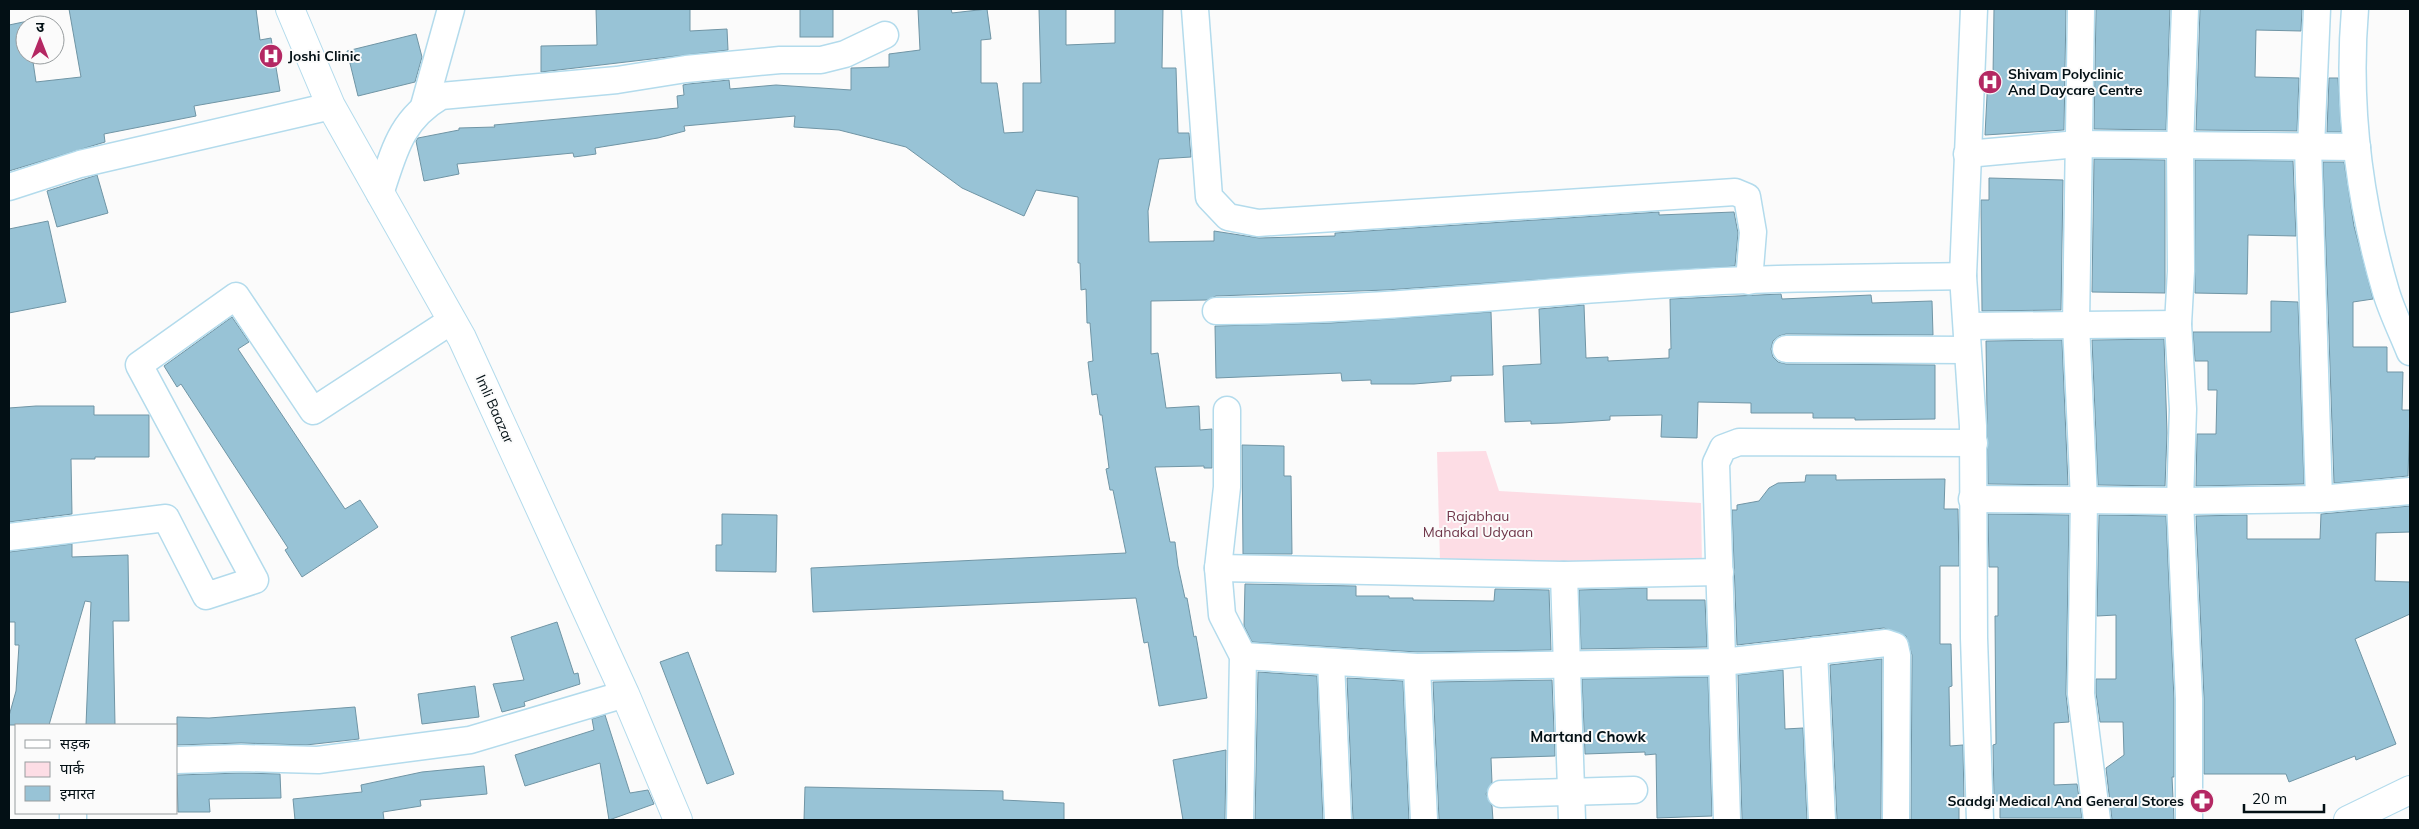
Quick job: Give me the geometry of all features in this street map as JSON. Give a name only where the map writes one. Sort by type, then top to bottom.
[{"type":"main road","name":"Imli Baazar","points":[[290,9],[330,106],[451,322],[462,338],[625,694],[678,820]]},
{"type":"main road","points":[[2348,820],[2379,813],[2410,790]]},
{"type":"street","points":[[424,106],[451,9]]},
{"type":"street","points":[[1194,9],[1209,197],[1228,217],[1258,223],[1342,219],[1734,192],[1747,197],[1754,232],[1749,281]]},
{"type":"street","points":[[1974,9],[1963,276],[1974,443],[1972,499],[1980,820]]},
{"type":"street","points":[[2080,9],[2076,324],[2084,499],[2081,694],[2097,820]]},
{"type":"street","points":[[2185,9],[2180,146],[2181,270],[2178,324],[2183,409],[2180,501],[2189,699],[2189,820]]},
{"type":"street","points":[[2317,9],[2310,147],[2319,499]]},
{"type":"street","points":[[2355,9],[2351,58],[2360,181],[2386,293],[2410,352]]},
{"type":"street","points":[[380,194],[400,135],[424,106],[441,96],[617,80],[686,70],[780,60],[821,60],[845,54],[885,35]]},
{"type":"street","points":[[9,188],[80,164],[330,106]]},
{"type":"street","points":[[1967,154],[2078,144],[2358,147]]},
{"type":"street","points":[[1216,311],[1292,311],[1460,301],[1674,283],[1963,276]]},
{"type":"street","points":[[9,537],[166,518],[206,596],[255,580],[139,365],[236,296],[313,411],[451,322]]},
{"type":"street","points":[[1786,348],[1968,338],[2076,324],[2178,324]]},
{"type":"street","points":[[1227,410],[1227,487],[1218,568],[1222,615],[1243,656],[1240,820]]},
{"type":"street","points":[[1727,820],[1716,463],[1724,448],[1739,442],[1974,443]]},
{"type":"street","points":[[1972,499],[2180,501],[2319,499],[2410,492]]},
{"type":"street","points":[[1218,568],[1564,575],[1720,572]]},
{"type":"street","points":[[1564,575],[1565,664],[1572,820]]},
{"type":"street","points":[[1243,656],[1416,666],[1723,662],[1886,644],[1895,646],[1897,656],[1896,820]]},
{"type":"street","points":[[1814,652],[1822,820]]},
{"type":"street","points":[[1332,662],[1338,820]]},
{"type":"street","points":[[1416,666],[1424,820]]},
{"type":"street","points":[[178,760],[241,758],[318,760],[470,740],[625,694]]},
{"type":"street","points":[[1501,794],[1634,790]]},
{"type":"green space","name":"Rajabhau Mahakal Udyaan","points":[[1486,451],[1499,491],[1701,503],[1702,567],[1440,562],[1437,452]]},
{"type":"building","points":[[69,9],[256,9],[260,40],[271,38],[280,91],[194,106],[196,116],[104,134],[105,142],[9,171],[9,25],[15,24],[15,65],[33,65],[36,82],[81,77]]},
{"type":"building","points":[[596,9],[690,9],[690,31],[727,29],[728,50],[541,72],[541,46],[597,45]]},
{"type":"building","points":[[800,9],[833,9],[833,37],[800,37]]},
{"type":"building","points":[[918,9],[951,9],[952,13],[987,9],[991,39],[981,40],[981,83],[997,83],[1004,133],[1023,132],[1023,83],[1041,83],[1039,9],[1066,9],[1066,45],[1115,43],[1115,9],[1163,9],[1162,68],[1176,68],[1178,133],[1189,133],[1191,157],[1159,159],[1148,211],[1149,242],[1214,241],[1214,231],[1259,238],[1335,236],[1335,233],[1659,212],[1659,215],[1734,212],[1738,233],[1735,266],[1386,290],[1216,296],[1207,300],[1151,301],[1151,354],[1158,353],[1166,408],[1199,406],[1200,430],[1212,429],[1212,468],[1204,468],[1204,466],[1155,467],[1170,542],[1175,542],[1178,566],[1185,598],[1187,598],[1194,637],[1196,636],[1207,698],[1159,706],[1148,642],[1144,643],[1136,598],[813,612],[811,568],[1126,553],[1113,490],[1110,490],[1106,469],[1109,468],[1102,415],[1100,415],[1097,394],[1092,395],[1088,362],[1093,361],[1090,323],[1087,323],[1086,289],[1081,290],[1080,263],[1078,263],[1078,197],[1036,190],[1024,216],[962,188],[906,147],[839,130],[794,127],[795,116],[684,126],[685,131],[658,138],[595,148],[596,154],[574,157],[573,153],[457,164],[459,174],[424,181],[416,141],[418,138],[459,130],[459,128],[495,127],[494,125],[678,108],[677,96],[684,95],[683,85],[688,84],[729,80],[730,89],[776,85],[851,90],[851,68],[889,67],[889,54],[920,50]]},
{"type":"building","points":[[1994,9],[2066,9],[2064,130],[1985,135],[1988,76],[1993,76]]},
{"type":"building","points":[[2096,9],[2170,9],[2166,130],[2094,129]]},
{"type":"building","points":[[2200,9],[2302,9],[2301,31],[2256,30],[2255,77],[2299,78],[2297,131],[2196,130]]},
{"type":"building","points":[[416,34],[422,57],[415,82],[358,96],[347,51]]},
{"type":"building","points":[[2329,78],[2338,78],[2341,132],[2327,132]]},
{"type":"building","points":[[2094,159],[2165,160],[2165,293],[2092,292]]},
{"type":"building","points":[[2195,160],[2293,161],[2296,236],[2248,235],[2247,294],[2195,293]]},
{"type":"building","points":[[2323,162],[2344,162],[2354,226],[2373,299],[2353,302],[2353,347],[2387,347],[2387,372],[2403,372],[2402,410],[2410,410],[2408,476],[2334,483]]},
{"type":"building","points":[[97,175],[108,213],[57,227],[47,191]]},
{"type":"building","points":[[1989,178],[2063,180],[2061,310],[1982,311],[1981,200],[1989,200]]},
{"type":"building","points":[[48,221],[66,302],[9,313],[9,229]]},
{"type":"building","points":[[1781,294],[1782,299],[1871,295],[1872,303],[1932,301],[1933,335],[1786,334],[1779,336],[1773,341],[1771,349],[1773,357],[1778,362],[1786,364],[1935,365],[1935,419],[1855,420],[1855,418],[1813,418],[1813,413],[1751,413],[1751,403],[1698,402],[1697,438],[1661,437],[1662,415],[1610,416],[1610,420],[1562,423],[1531,424],[1531,421],[1505,422],[1503,366],[1541,364],[1539,309],[1584,305],[1586,358],[1608,357],[1608,361],[1669,358],[1669,349],[1671,349],[1670,299]]},
{"type":"building","points":[[2271,301],[2298,302],[2304,484],[2196,486],[2197,434],[2216,434],[2217,390],[2208,390],[2208,361],[2195,361],[2193,332],[2271,332]]},
{"type":"building","points":[[1491,312],[1493,375],[1451,376],[1451,381],[1414,384],[1371,384],[1371,380],[1342,381],[1341,373],[1216,378],[1215,326],[1331,323]]},
{"type":"building","points":[[232,317],[249,342],[238,349],[345,509],[360,500],[378,527],[302,577],[285,550],[288,548],[181,384],[177,387],[164,366]]},
{"type":"building","points":[[2164,339],[2167,433],[2165,486],[2098,485],[2092,340]]},
{"type":"building","points":[[2062,340],[2068,485],[1988,484],[1986,341]]},
{"type":"building","points":[[94,406],[94,415],[149,415],[149,457],[71,459],[72,514],[9,522],[9,408]]},
{"type":"building","points":[[1242,445],[1284,446],[1284,476],[1291,476],[1292,554],[1243,554]]},
{"type":"building","points":[[1806,475],[1836,475],[1836,480],[1945,479],[1944,509],[1958,509],[1959,566],[1940,566],[1940,644],[1951,644],[1952,686],[1949,687],[1950,746],[1963,745],[1964,801],[1959,801],[1959,820],[1911,820],[1912,655],[1906,636],[1884,628],[1737,645],[1732,510],[1737,510],[1737,505],[1759,501],[1769,488],[1778,483],[1805,482]]},
{"type":"building","points":[[2410,506],[2410,532],[2376,533],[2375,581],[2410,582],[2410,614],[2355,639],[2396,744],[2356,760],[2355,756],[2289,782],[2286,774],[2204,774],[2204,698],[2196,516],[2247,515],[2247,539],[2320,539],[2321,514]]},
{"type":"building","points":[[722,514],[777,515],[776,572],[716,571],[716,545],[722,545]]},
{"type":"building","points":[[1988,514],[2069,515],[2066,694],[2069,722],[2054,723],[2054,785],[2077,784],[2082,818],[2000,818],[2000,801],[1994,801],[1993,745],[1996,744],[1995,616],[1998,616],[1998,567],[1989,567]]},
{"type":"building","points":[[2099,515],[2166,516],[2174,699],[2174,777],[2172,777],[2174,820],[2112,820],[2106,768],[2124,755],[2123,722],[2100,722],[2096,693],[2096,679],[2116,679],[2116,615],[2097,616]]},
{"type":"building","points":[[72,544],[72,557],[128,555],[129,621],[113,621],[115,724],[86,724],[91,602],[85,601],[49,724],[9,725],[9,716],[16,691],[19,645],[15,645],[15,622],[9,622],[9,552]]},
{"type":"building","points":[[1245,584],[1356,586],[1356,596],[1389,596],[1389,598],[1413,598],[1413,600],[1494,601],[1495,589],[1549,590],[1551,650],[1417,652],[1252,642],[1244,626]]},
{"type":"building","points":[[1647,588],[1647,600],[1705,600],[1707,647],[1581,649],[1579,590]]},
{"type":"building","points":[[557,622],[574,674],[578,673],[580,684],[524,702],[525,706],[502,712],[493,684],[524,680],[511,637]]},
{"type":"building","points":[[688,652],[734,774],[707,784],[660,662]]},
{"type":"building","points":[[1882,659],[1881,820],[1837,820],[1830,665]]},
{"type":"building","points":[[1783,670],[1785,729],[1803,728],[1807,820],[1742,820],[1738,675]]},
{"type":"building","points":[[1258,672],[1317,676],[1323,820],[1255,820]]},
{"type":"building","points":[[1708,677],[1712,816],[1657,818],[1656,754],[1645,755],[1645,752],[1585,754],[1582,679]]},
{"type":"building","points":[[1347,678],[1403,681],[1409,820],[1353,820]]},
{"type":"building","points":[[1552,680],[1555,756],[1491,758],[1492,783],[1486,794],[1492,806],[1493,820],[1439,820],[1433,682]]},
{"type":"building","points":[[475,686],[479,717],[422,724],[418,694]]},
{"type":"building","points":[[355,707],[359,739],[306,745],[241,743],[178,745],[177,717],[209,718]]},
{"type":"building","points":[[605,715],[630,793],[648,790],[654,804],[609,820],[600,763],[525,786],[515,755],[594,730],[592,719]]},
{"type":"building","points":[[1226,750],[1225,820],[1183,820],[1173,760]]},
{"type":"building","points":[[484,766],[487,794],[420,800],[421,806],[383,812],[384,820],[295,820],[293,799],[362,792],[361,785],[422,772]]},
{"type":"building","points":[[280,774],[281,798],[209,799],[210,812],[178,812],[178,775]]},
{"type":"building","points":[[805,787],[1003,791],[1003,800],[1064,803],[1064,820],[804,820]]},
{"type":"place","name":"Joshi Clinic","points":[[271,56]]},
{"type":"place","name":"Shivam Polyclinic And Daycare Centre","points":[[1990,82]]},
{"type":"place","name":"Saadgi Medical And General Stores","points":[[2202,801]]},
{"type":"district","name":"Martand Chowk","points":[[1588,736]]}]
